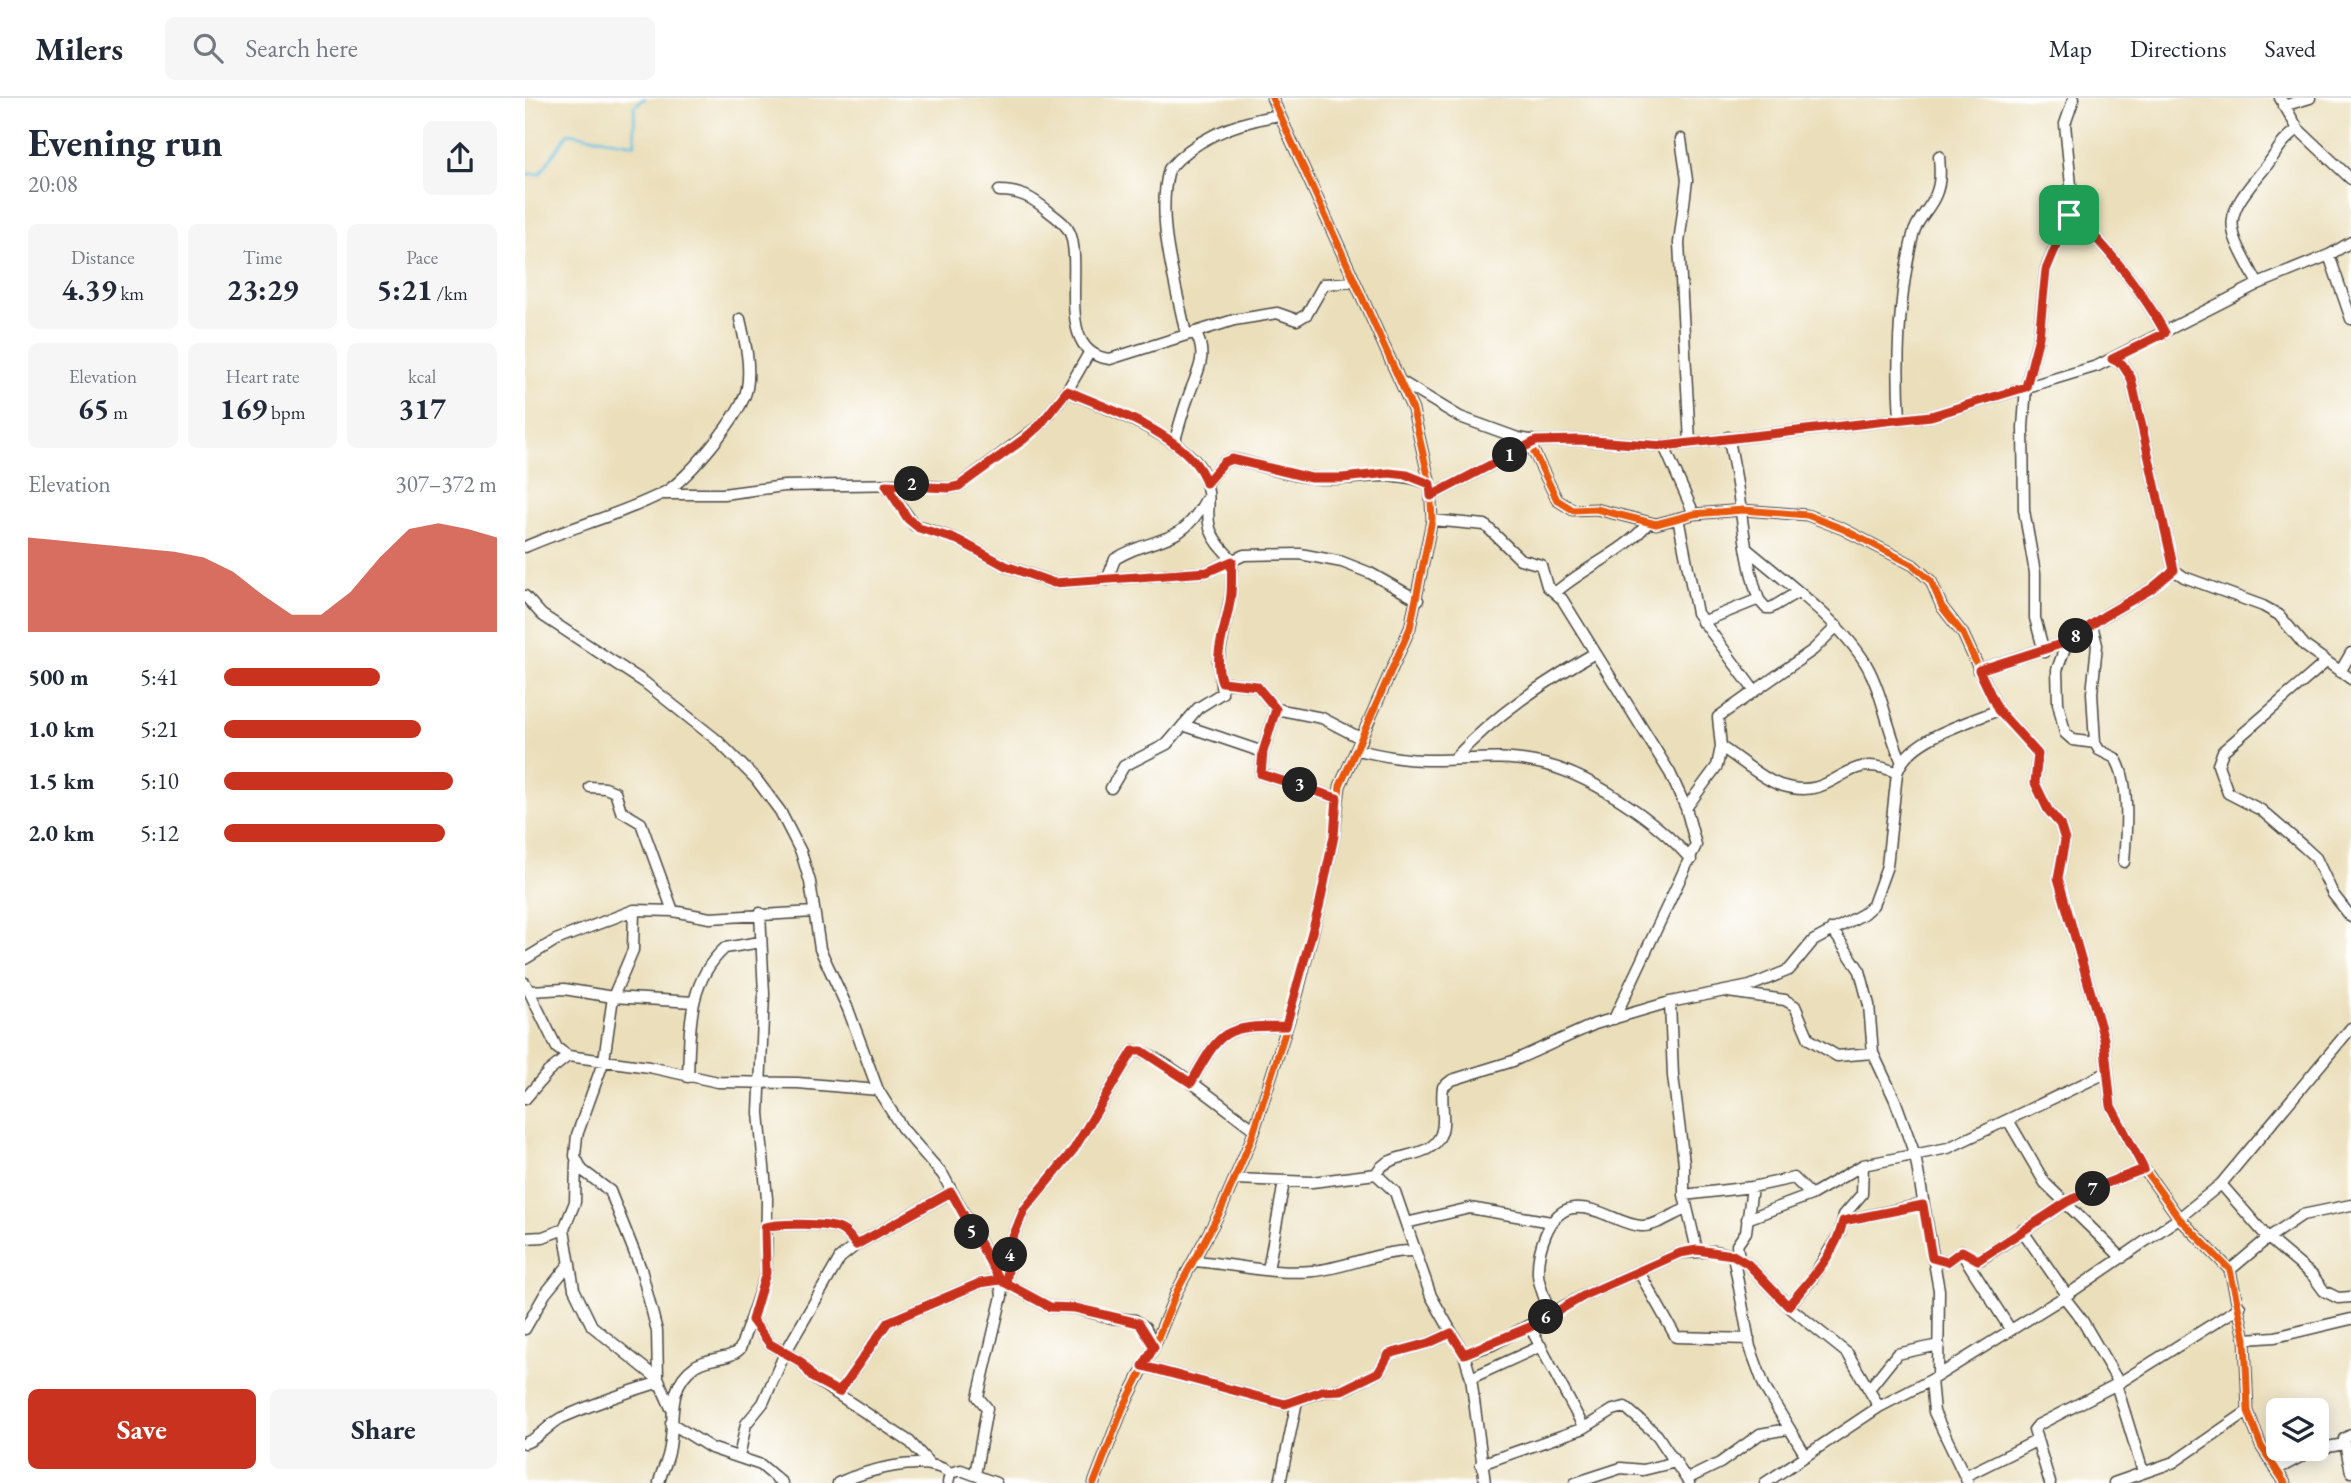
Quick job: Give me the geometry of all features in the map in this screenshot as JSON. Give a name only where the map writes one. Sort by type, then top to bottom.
[{"type":"street","points":[[1094,1483],[1123,1408],[1154,1347],[1177,1291],[1195,1261],[1235,1179],[1255,1130],[1319,907],[1334,836],[1337,798],[1402,648],[1418,600],[1432,520],[1430,484],[1413,410],[1272,98]]},
{"type":"street","points":[[2057,670],[2046,651],[2035,618],[2035,576],[2024,510],[2026,387],[2039,337],[2046,270],[2069,215],[2072,196],[2065,124],[2074,98]]},
{"type":"street","points":[[2310,98],[2282,102],[2298,129],[2351,179]]},
{"type":"street","points":[[1174,443],[1190,391],[1200,372],[1201,346],[1191,333],[1168,233],[1165,194],[1169,169],[1194,147],[1219,132],[1238,124],[1279,115]]},
{"type":"street","points":[[2258,284],[2233,230],[2234,207],[2269,163],[2278,146],[2298,129]]},
{"type":"street","points":[[1681,139],[1687,180],[1679,243],[1690,442]]},
{"type":"street","points":[[1901,419],[1898,359],[1903,285],[1916,225],[1931,203],[1940,183],[1939,156]]},
{"type":"street","points":[[999,191],[1028,195],[1068,228],[1073,244],[1078,335],[1089,353],[1110,359],[1191,333],[1269,314],[1281,313],[1288,319],[1297,320],[1307,314],[1324,284],[1353,282]]},
{"type":"street","points":[[2069,215],[2091,232],[2148,303],[2165,333]]},
{"type":"street","points":[[1401,381],[1460,417],[1533,443],[1579,440],[1664,446],[1931,416],[2056,380],[2112,359],[2258,284],[2329,255],[2351,242]]},
{"type":"street","points":[[2329,255],[2351,320]]},
{"type":"street","points":[[525,547],[661,494],[692,469],[714,443],[747,391],[748,363],[740,319]]},
{"type":"street","points":[[661,494],[723,494],[784,486],[959,486],[1040,425],[1067,391],[1089,353]]},
{"type":"street","points":[[2112,359],[2122,364],[2131,378],[2174,570]]},
{"type":"street","points":[[1067,391],[1122,414],[1174,443],[1196,460],[1206,483],[1208,527],[1216,542],[1233,560],[1231,594],[1218,662],[1222,693],[1198,708],[1167,744],[1124,766],[1111,788]]},
{"type":"street","points":[[1728,437],[1743,510],[1749,572],[1759,600],[1768,608],[1796,593]]},
{"type":"street","points":[[1431,496],[1533,443]]},
{"type":"street","points":[[1533,443],[1549,486],[1565,507],[1615,513],[1656,524],[1694,514],[1743,510],[1819,519],[1913,565],[1936,587],[1942,607],[1963,634],[1998,710],[2038,754],[2035,783],[2048,810],[2060,824],[2066,843],[2059,882],[2100,1022],[2105,1045],[2106,1073],[2116,1119],[2144,1169],[2179,1218],[2230,1270],[2245,1339],[2248,1412],[2261,1446],[2285,1483]]},
{"type":"street","points":[[1664,446],[1694,514]]},
{"type":"street","points":[[1206,483],[1224,462],[1232,459],[1311,478],[1389,473],[1407,475],[1430,484]]},
{"type":"street","points":[[886,485],[915,525],[958,540],[1006,566],[1054,583],[1207,572],[1252,554],[1319,557],[1370,573],[1418,600]]},
{"type":"street","points":[[1107,580],[1115,559],[1185,530],[1207,497]]},
{"type":"street","points":[[1678,518],[1694,603],[1702,622],[1753,689]]},
{"type":"street","points":[[1432,520],[1485,525],[1520,559],[1541,565],[1547,586],[1555,593],[1595,653],[1670,773],[1686,808],[1697,842],[1691,860],[1614,1018]]},
{"type":"street","points":[[1555,593],[1583,569],[1631,540],[1647,523]]},
{"type":"street","points":[[1747,549],[1837,626],[1866,664],[1876,685],[1901,760]]},
{"type":"street","points":[[1979,670],[2046,651],[2067,642],[2151,589],[2174,570]]},
{"type":"street","points":[[2174,570],[2271,611],[2305,646],[2351,679]]},
{"type":"street","points":[[525,596],[542,615],[643,682],[693,720],[756,779],[780,811],[801,852],[820,949],[848,1009],[878,1090],[902,1128],[943,1175],[1003,1282]]},
{"type":"street","points":[[1702,622],[1759,600]]},
{"type":"street","points":[[2092,625],[2098,645],[2092,693],[2095,743],[2100,751],[2115,758],[2121,775],[2126,825],[2124,862]]},
{"type":"street","points":[[1686,808],[1715,771],[1721,747],[1718,717],[1753,689],[1813,650],[1837,626]]},
{"type":"street","points":[[2067,642],[2057,670],[2058,703],[2066,735],[2073,740],[2095,743]]},
{"type":"street","points":[[1455,758],[1482,729],[1523,697],[1550,678],[1595,653]]},
{"type":"street","points":[[2340,672],[2351,653]]},
{"type":"street","points":[[2326,662],[2223,751],[2218,765],[2228,793],[2261,810],[2316,858],[2333,894],[2351,917]]},
{"type":"street","points":[[1222,682],[1257,686],[1276,709],[1322,718],[1361,738]]},
{"type":"street","points":[[1276,709],[1263,752],[1263,775],[1337,798]]},
{"type":"street","points":[[1235,1179],[1312,1182],[1376,1174],[1385,1163],[1436,1142],[1442,1133],[1442,1091],[1448,1083],[1513,1061],[1614,1018],[1670,1002],[1751,986],[1789,970],[1799,962],[1813,941],[1863,914],[1873,905],[1881,888],[1893,832],[1896,773],[1901,760],[1917,747],[1998,710]]},
{"type":"street","points":[[1183,725],[1263,752]]},
{"type":"street","points":[[1721,747],[1770,781],[1786,787],[1808,790],[1824,787],[1854,767],[1863,765],[1885,767],[1896,773]]},
{"type":"street","points":[[1357,750],[1427,760],[1455,758],[1537,762],[1614,796],[1649,819],[1691,860]]},
{"type":"street","points":[[590,787],[615,792],[621,811],[641,823],[673,911]]},
{"type":"street","points":[[525,959],[557,940],[634,910],[673,911],[710,918],[760,913],[814,912]]},
{"type":"street","points":[[634,910],[633,950],[613,997],[604,1060],[577,1135],[575,1202],[564,1229],[574,1289],[592,1326],[659,1381]]},
{"type":"street","points":[[659,1483],[670,1450],[676,1391],[690,1370],[699,1363],[736,1353],[752,1320],[766,1273],[766,1172],[759,1113],[764,991],[760,913]]},
{"type":"street","points":[[1832,929],[1860,971],[1869,1005],[1873,1053],[1895,1100],[1915,1155],[1940,1298],[1940,1345],[1934,1377],[1934,1412],[1966,1480],[2036,1441]]},
{"type":"street","points":[[688,1077],[693,1002],[701,979],[722,951],[729,946],[761,942]]},
{"type":"street","points":[[693,1002],[613,997],[564,989],[528,987],[557,1048],[568,1056],[604,1060],[688,1077],[878,1090]]},
{"type":"street","points":[[1723,991],[1785,1000],[1794,1006],[1809,1038],[1837,1056],[1873,1053]]},
{"type":"street","points":[[1670,1002],[1673,1076],[1684,1163],[1684,1195],[1697,1250]]},
{"type":"street","points":[[1191,1083],[1210,1048],[1221,1035],[1234,1031],[1286,1026]]},
{"type":"street","points":[[1765,1483],[1879,1407],[1934,1377],[2065,1296],[2179,1218],[2221,1184],[2351,1028]]},
{"type":"street","points":[[975,1475],[987,1408],[978,1397],[1013,1237],[1024,1210],[1074,1149],[1133,1051],[1142,1051],[1255,1130]]},
{"type":"street","points":[[525,1099],[548,1072],[568,1056]]},
{"type":"street","points":[[1747,1219],[1811,1195],[1863,1165],[1948,1148],[2106,1073]]},
{"type":"street","points":[[2008,1120],[2040,1176],[2122,1258]]},
{"type":"street","points":[[576,1161],[582,1170],[610,1191],[641,1269],[657,1331],[659,1381],[672,1410]]},
{"type":"street","points":[[1788,1306],[1812,1279],[1839,1236],[1844,1215],[1862,1194],[1863,1165]]},
{"type":"street","points":[[1961,1251],[1973,1260],[1981,1259],[2067,1202],[2099,1186],[2144,1169]]},
{"type":"street","points":[[1376,1174],[1395,1192],[1431,1296],[1464,1354],[1471,1378],[1484,1483]]},
{"type":"street","points":[[1684,1195],[1752,1187],[1794,1178],[1811,1195]]},
{"type":"street","points":[[1268,1270],[1284,1182]]},
{"type":"street","points":[[2221,1184],[2268,1238],[2313,1276],[2330,1296],[2351,1297]]},
{"type":"street","points":[[1752,1187],[1745,1233],[1737,1245],[1736,1257],[1749,1339],[1765,1388],[1806,1456]]},
{"type":"street","points":[[739,1457],[746,1424],[768,1394],[785,1353],[840,1258],[856,1245],[951,1192]]},
{"type":"street","points":[[1843,1221],[1923,1205]]},
{"type":"street","points":[[2230,1270],[2268,1238],[2302,1215],[2351,1205]]},
{"type":"street","points":[[1406,1223],[1470,1208],[1551,1223]]},
{"type":"street","points":[[1551,1315],[1538,1276],[1538,1262],[1551,1223],[1571,1208],[1608,1213],[1644,1226],[1686,1209]]},
{"type":"street","points":[[765,1227],[778,1224],[834,1227],[844,1230],[856,1245]]},
{"type":"street","points":[[526,1240],[564,1229]]},
{"type":"street","points":[[2022,1230],[2082,1320],[2118,1383],[2143,1472]]},
{"type":"street","points":[[1464,1354],[1530,1327],[1587,1294],[1680,1253],[1697,1250],[1736,1257],[1788,1306],[1848,1354],[1879,1407]]},
{"type":"street","points":[[1195,1261],[1268,1270],[1322,1270],[1376,1255],[1414,1251]]},
{"type":"street","points":[[1932,1258],[1947,1262],[1961,1251]]},
{"type":"street","points":[[1961,1251],[2010,1329]]},
{"type":"street","points":[[525,1329],[545,1294],[570,1263]]},
{"type":"street","points":[[1639,1272],[1677,1337],[1749,1339]]},
{"type":"street","points":[[839,1392],[888,1322],[980,1283],[1003,1282],[1050,1307],[1075,1308],[1112,1318],[1135,1320],[1145,1327],[1154,1347]]},
{"type":"street","points":[[2049,1483],[2036,1441],[2034,1430],[2038,1425],[2118,1383],[2240,1307]]},
{"type":"street","points":[[2245,1339],[2275,1338],[2351,1319]]},
{"type":"street","points":[[752,1320],[760,1335],[801,1362],[813,1378],[839,1392],[853,1405],[910,1442],[930,1464],[949,1478],[961,1471],[996,1483]]},
{"type":"street","points":[[1530,1327],[1584,1428]]},
{"type":"street","points":[[1143,1366],[1269,1401],[1297,1401],[1319,1392],[1342,1390],[1379,1372],[1389,1354],[1429,1343],[1451,1333]]},
{"type":"street","points":[[1869,1389],[1897,1354],[1940,1345]]},
{"type":"street","points":[[1471,1378],[1541,1346]]},
{"type":"street","points":[[525,1443],[536,1438],[559,1419],[659,1381]]},
{"type":"street","points":[[1280,1483],[1281,1465],[1297,1401]]},
{"type":"street","points":[[1481,1464],[1584,1428],[1612,1410],[1627,1407],[1657,1435],[1688,1481],[1720,1464],[1760,1434],[1788,1429]]},
{"type":"street","points":[[2114,1483],[2128,1480],[2185,1456],[2248,1412]]},
{"type":"street","points":[[671,1423],[699,1442],[767,1469],[782,1483]]},
{"type":"street","points":[[2351,1435],[2346,1436],[2344,1444],[2351,1472]]},
{"type":"street","points":[[2329,1447],[2344,1444]]},
{"type":"street","points":[[2276,1470],[2293,1461]]},
{"type":"street","points":[[1575,1483],[1621,1468],[1643,1470],[1676,1462]]},
{"type":"street","points":[[838,1483],[895,1466],[930,1464]]},
{"type":"waterway","points":[[525,174],[540,174],[568,133],[635,144],[634,106],[645,98]]},
{"type":"cycle path","points":[[1094,1483],[1123,1408],[1154,1347],[1177,1291],[1221,1210],[1251,1140],[1298,992],[1334,837],[1340,786],[1410,628],[1432,520],[1430,484],[1413,410],[1272,98]]},
{"type":"cycle path","points":[[1530,444],[1557,500],[1573,510],[1596,509],[1656,524],[1694,514],[1743,510],[1807,515],[1843,529],[1913,565],[1931,581],[1942,607],[1963,634],[1998,710],[2038,754],[2035,783],[2048,810],[2060,824],[2065,840],[2058,878],[2104,1039],[2111,1106],[2144,1169],[2179,1218],[2230,1270],[2245,1339],[2248,1411],[2261,1446],[2285,1483]]},
{"type":"route","points":[[2069,215],[2046,270],[2039,337],[2026,387],[1931,416],[1742,435],[1664,446],[1579,440],[1536,441],[1431,496],[1430,484],[1407,475],[1389,473],[1311,478],[1232,459],[1224,462],[1206,483],[1203,470],[1187,451],[1122,414],[1067,391],[1040,425],[959,486],[949,488],[886,485],[908,519],[919,528],[958,540],[1006,566],[1054,583],[1207,572],[1224,567],[1232,561],[1231,594],[1218,662],[1219,675],[1222,682],[1257,686],[1276,709],[1263,752],[1261,774],[1337,798],[1334,836],[1298,992],[1286,1026],[1234,1031],[1221,1035],[1210,1048],[1191,1083],[1142,1051],[1133,1051],[1074,1149],[1024,1210],[1013,1237],[1006,1283],[988,1280],[888,1322],[839,1392],[813,1378],[801,1362],[760,1335],[752,1320],[766,1273],[765,1227],[778,1224],[834,1227],[844,1230],[856,1245],[951,1192],[1000,1280],[1006,1283],[1033,1297],[1045,1306],[1075,1308],[1105,1317],[1135,1320],[1145,1327],[1154,1347],[1143,1366],[1285,1404],[1322,1391],[1342,1390],[1379,1372],[1389,1354],[1429,1343],[1451,1333],[1464,1354],[1492,1345],[1530,1327],[1587,1294],[1680,1253],[1697,1250],[1733,1255],[1748,1264],[1788,1306],[1812,1279],[1839,1236],[1843,1221],[1923,1205],[1932,1258],[1947,1262],[1962,1251],[1973,1260],[1978,1260],[2067,1202],[2099,1186],[2144,1169],[2111,1106],[2104,1039],[2058,878],[2065,840],[2060,824],[2043,802],[2035,783],[2039,757],[1998,710],[1979,670],[2044,652],[2067,642],[2104,616],[2151,589],[2174,570],[2164,538],[2141,412],[2127,370],[2112,359],[2165,333],[2148,303],[2091,232],[2069,215]]}]
